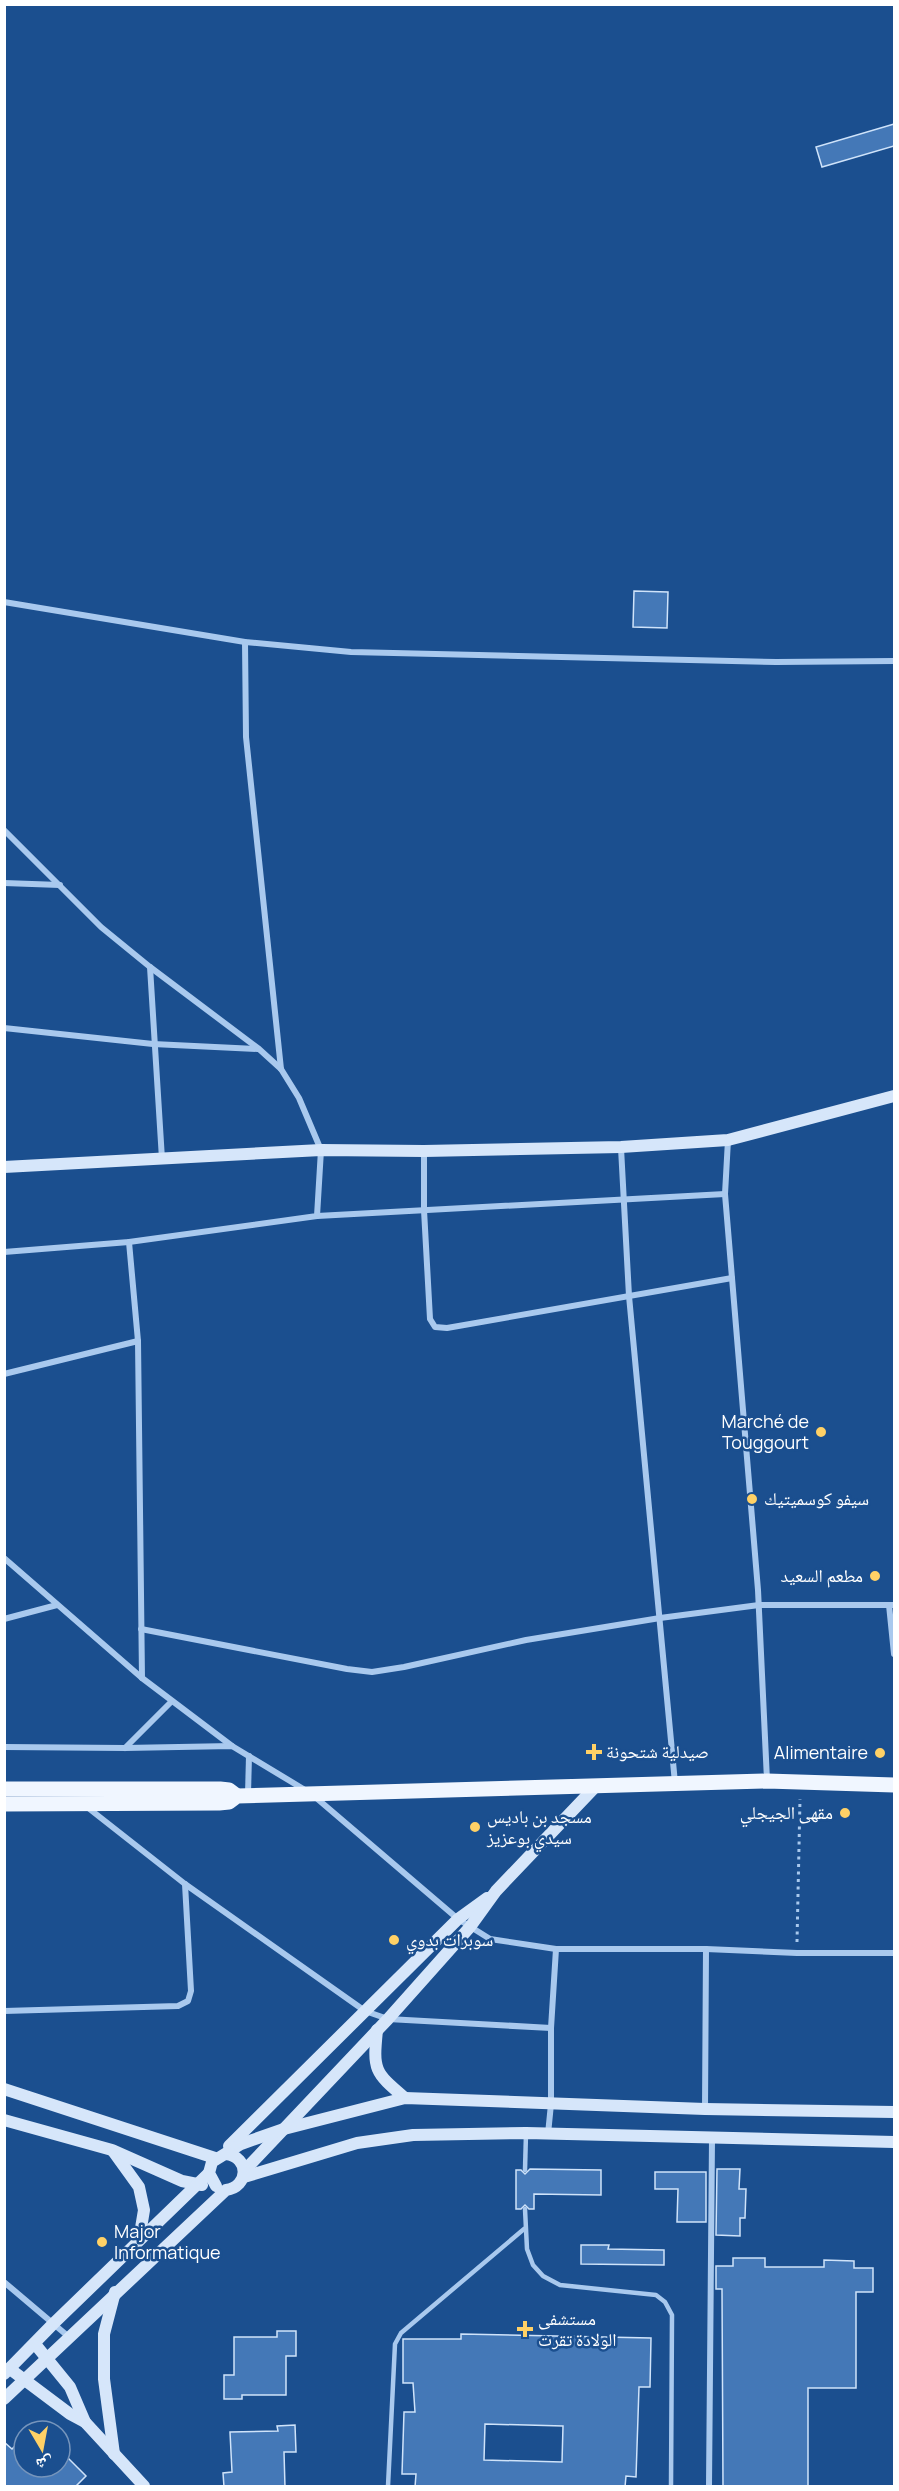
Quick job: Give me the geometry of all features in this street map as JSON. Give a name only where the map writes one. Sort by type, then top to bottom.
[{"type":"main road","points":[[4,1167],[321,1150],[424,1151],[621,1147],[728,1140],[894,1096]]},
{"type":"main road","points":[[4,1789],[220,1789],[242,1796],[767,1781],[894,1785]]},
{"type":"main road","points":[[4,2120],[112,2150],[182,2181],[221,2188],[237,2186],[244,2173],[388,2019],[470,1927],[496,1891],[596,1786]]},
{"type":"main road","points":[[4,1804],[219,1803],[230,1802],[242,1796]]},
{"type":"main road","points":[[144,2487],[85,2422],[70,2414],[25,2380],[7,2371],[209,2173],[209,2168],[220,2156],[458,1919],[496,1891]]},
{"type":"main road","points":[[376,2030],[374,2058],[377,2071],[405,2098]]},
{"type":"main road","points":[[4,2089],[220,2156],[240,2160],[244,2173]]},
{"type":"main road","points":[[220,2156],[241,2144],[284,2129],[405,2098],[705,2109],[894,2112]]},
{"type":"main road","points":[[244,2173],[357,2143],[413,2135],[526,2133],[894,2142]]},
{"type":"main road","points":[[112,2150],[139,2187],[144,2210],[139,2240]]},
{"type":"main road","points":[[209,2173],[221,2188]]},
{"type":"main road","points":[[4,2399],[49,2359],[221,2188]]},
{"type":"main road","points":[[114,2454],[104,2379],[104,2334],[116,2292]]},
{"type":"main road","points":[[35,2344],[49,2359],[76,2397],[85,2422]]},
{"type":"street","points":[[4,602],[245,642],[351,652],[776,662],[894,661]]},
{"type":"street","points":[[245,642],[246,737],[281,1069]]},
{"type":"street","points":[[4,830],[101,927],[259,1049],[281,1069],[303,1106],[321,1150],[317,1216]]},
{"type":"street","points":[[4,884],[60,885]]},
{"type":"street","points":[[150,967],[153,1044],[162,1159]]},
{"type":"street","points":[[4,1028],[153,1044],[259,1049]]},
{"type":"street","points":[[728,1140],[725,1194],[759,1605],[767,1781]]},
{"type":"street","points":[[621,1147],[629,1296],[675,1784]]},
{"type":"street","points":[[424,1151],[424,1210],[430,1318],[435,1327],[447,1328],[732,1278]]},
{"type":"street","points":[[4,1252],[129,1242],[317,1216],[725,1194]]},
{"type":"street","points":[[129,1242],[138,1341],[142,1678]]},
{"type":"street","points":[[4,1374],[138,1341]]},
{"type":"street","points":[[4,1558],[171,1702],[232,1746],[313,1795],[458,1919],[490,1939],[556,1949],[706,1948],[797,1953],[894,1953]]},
{"type":"street","points":[[4,1620],[57,1605]]},
{"type":"street","points":[[141,1629],[372,1672],[526,1640],[660,1618],[759,1605],[892,1605],[894,1654]]},
{"type":"street","points":[[125,1748],[171,1702]]},
{"type":"street","points":[[4,1747],[232,1746]]},
{"type":"street","points":[[242,1796],[249,1756]]},
{"type":"street","points":[[84,1804],[185,1884],[365,2011],[388,2019],[551,2028]]},
{"type":"street","points":[[4,2011],[178,2006],[188,2001],[191,1991],[185,1884]]},
{"type":"street","points":[[705,2109],[706,1948]]},
{"type":"street","points":[[548,2134],[556,1949]]},
{"type":"street","points":[[709,2487],[712,2139]]},
{"type":"street","points":[[4,2282],[69,2337]]},
{"type":"lane","points":[[525,2169],[526,2133]]},
{"type":"lane","points":[[525,2208],[527,2249],[533,2265],[543,2276],[560,2285],[656,2295],[665,2302],[672,2315],[671,2487]]},
{"type":"lane","points":[[388,2487],[395,2344],[401,2333],[525,2229]]},
{"type":"path","points":[[797,1953],[801,1782]]},
{"type":"building","points":[[894,124],[894,146],[822,167],[816,147]]},
{"type":"building","points":[[634,591],[668,592],[667,628],[633,627]]},
{"type":"building","points":[[530,2169],[601,2170],[601,2195],[534,2194],[534,2209],[529,2209],[525,2205],[521,2209],[516,2209],[516,2170],[521,2170],[525,2174]]},
{"type":"building","points":[[717,2169],[740,2169],[739,2189],[746,2189],[745,2218],[740,2218],[740,2236],[716,2235]]},
{"type":"building","points":[[655,2172],[706,2172],[706,2222],[677,2222],[678,2189],[655,2189]]},
{"type":"building","points":[[581,2245],[609,2245],[608,2249],[664,2250],[664,2265],[581,2264]]},
{"type":"building","points":[[733,2258],[765,2258],[765,2267],[824,2267],[824,2260],[854,2261],[854,2268],[873,2268],[873,2292],[856,2292],[856,2388],[808,2388],[808,2487],[723,2487],[722,2289],[716,2289],[716,2266],[733,2266]]},
{"type":"building","points":[[277,2331],[296,2331],[296,2356],[286,2356],[286,2395],[242,2395],[242,2399],[224,2399],[224,2375],[234,2375],[234,2337],[277,2337]]},
{"type":"building","points":[[461,2334],[651,2338],[650,2387],[639,2387],[636,2477],[626,2476],[625,2487],[415,2487],[416,2474],[402,2474],[404,2412],[415,2412],[413,2383],[403,2383],[403,2339],[461,2339]],"holes":[[[485,2424],[563,2426],[562,2462],[484,2460]]]},
{"type":"building","points":[[295,2425],[296,2452],[284,2452],[285,2487],[224,2487],[223,2473],[232,2472],[230,2432],[278,2431],[277,2426]]},
{"type":"building","points":[[4,2442],[12,2449],[12,2479],[72,2479],[72,2462],[86,2476],[75,2487],[4,2487]]},
{"type":"place","name":"Marché de Touggourt","points":[[821,1432]]},
{"type":"place","name":"سيفو كوسميتيك","points":[[752,1499]]},
{"type":"place","name":"مطعم السعيد","points":[[875,1576]]},
{"type":"place","name":"صيدلية شتحونة","points":[[594,1752]]},
{"type":"place","name":"Alimentaire","points":[[880,1753]]},
{"type":"place","name":"مقهى الجيجلي","points":[[845,1813]]},
{"type":"place","name":"مسجد بن باديس سيدي بوعزيز","points":[[475,1827]]},
{"type":"place","name":"سوبرات بدوي","points":[[394,1940]]},
{"type":"place","name":"Major Informatique","points":[[102,2242]]},
{"type":"place","name":"مستشفى الولادة تقرت","points":[[525,2329]]}]
